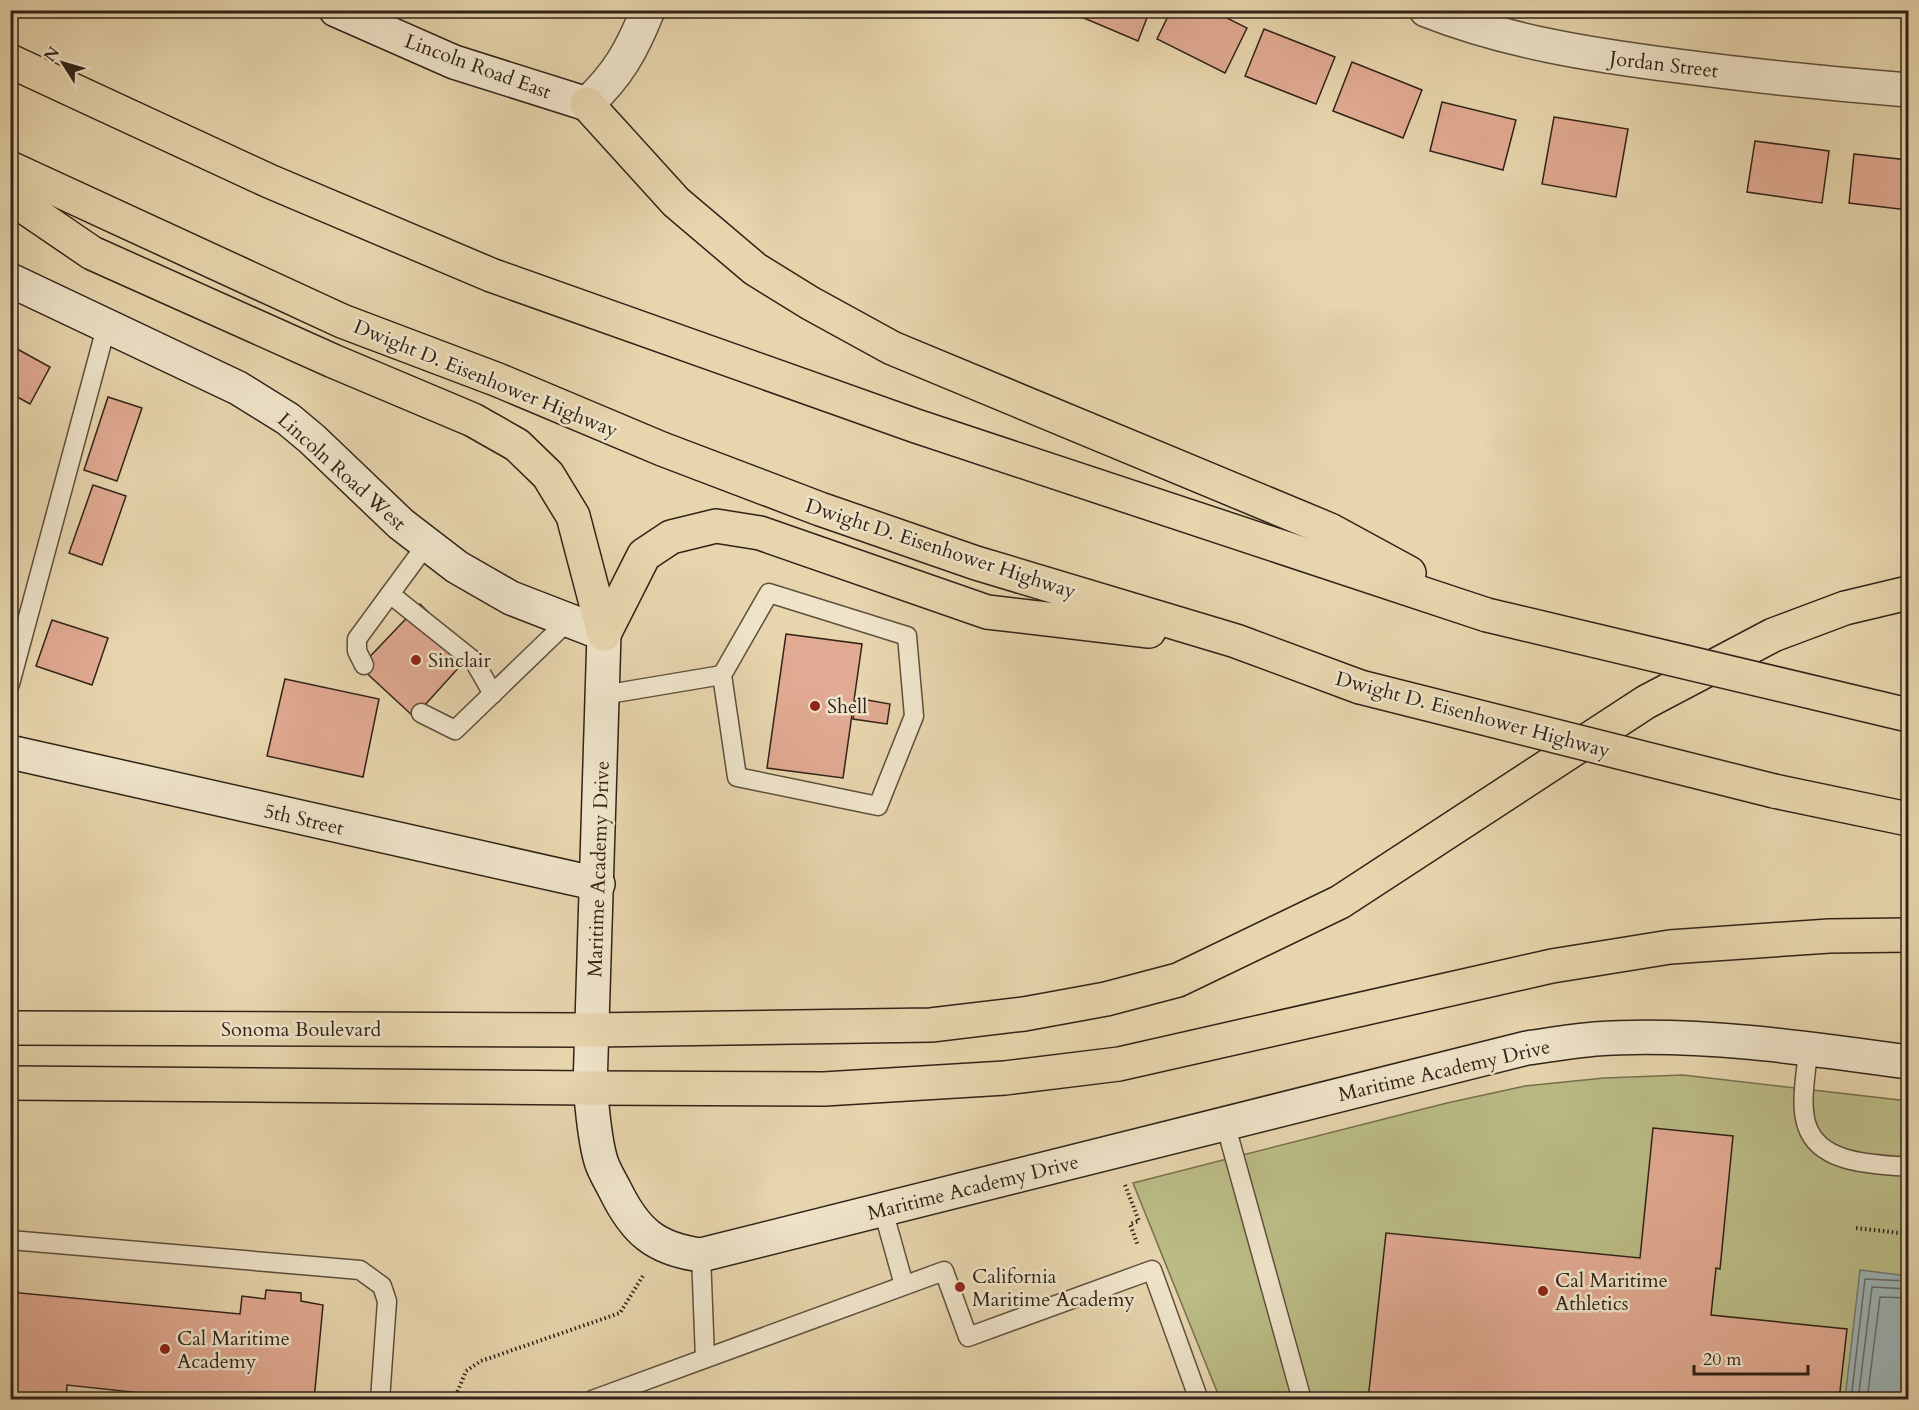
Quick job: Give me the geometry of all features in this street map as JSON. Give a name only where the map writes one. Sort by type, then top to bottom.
[{"type":"main road","points":[[10,61],[269,181],[491,274],[916,426],[1487,615],[1908,715]]},
{"type":"main road","points":[[587,104],[676,202],[755,269],[810,303],[892,348],[1330,530],[1487,615]]},
{"type":"main road","name":"Dwight D. Eisenhower Highway","points":[[10,168],[342,321],[498,380],[662,449],[820,509],[976,563],[1236,641],[1360,687],[1774,791],[1908,819]]},
{"type":"main road","points":[[10,196],[92,253],[333,361],[473,420],[517,445],[548,475],[573,516],[604,634]]},
{"type":"main road","points":[[604,634],[644,555],[671,537],[716,526],[760,532],[987,612],[1236,641]]},
{"type":"main road","name":"Sonoma Boulevard","points":[[10,1028],[592,1030],[931,1025],[1024,1014],[1106,999],[1179,980],[1340,902],[1646,702],[1773,635],[1845,609],[1908,593]]},
{"type":"main road","points":[[10,1083],[824,1089],[1005,1078],[1119,1064],[1552,966],[1658,948],[1829,936],[1908,934]]},
{"type":"street","name":"Lincoln Road East","points":[[336,10],[454,62],[587,104]]},
{"type":"street","points":[[587,104],[610,82],[632,49],[648,10]]},
{"type":"street","name":"Jordan Street","points":[[1426,10],[1469,27],[1582,54],[1784,80],[1908,90]]},
{"type":"street","name":"Lincoln Road West","points":[[10,280],[238,388],[288,419],[426,544],[457,567],[511,598],[604,634]]},
{"type":"street","name":"Maritime Academy Drive","points":[[604,634],[590,1088],[601,1161],[625,1211],[638,1228],[661,1246],[678,1252],[701,1256],[1538,1046],[1594,1039],[1660,1038],[1808,1048],[1908,1062]]},
{"type":"street","name":"5th Street","points":[[10,752],[598,884]]},
{"type":"lane","points":[[10,684],[107,324]]},
{"type":"lane","points":[[364,665],[357,651],[357,639],[426,544]]},
{"type":"lane","points":[[769,593],[907,636],[914,716],[878,806],[737,777],[722,675],[769,593]]},
{"type":"lane","points":[[390,594],[474,661],[493,694]]},
{"type":"lane","points":[[422,713],[455,730],[568,620]]},
{"type":"lane","points":[[603,695],[722,675]]},
{"type":"lane","points":[[1808,1048],[1804,1103],[1807,1127],[1820,1145],[1839,1156],[1908,1167]]},
{"type":"lane","points":[[1225,1123],[1302,1400]]},
{"type":"lane","points":[[883,1210],[904,1286]]},
{"type":"lane","points":[[10,1240],[360,1270],[382,1286],[387,1301],[380,1400]]},
{"type":"lane","points":[[701,1256],[705,1358]]},
{"type":"lane","points":[[592,1400],[944,1271],[968,1337],[1152,1270],[1199,1400]]},
{"type":"path","points":[[1112,1152],[1139,1221],[1130,1224],[1142,1258]]},
{"type":"path","points":[[1856,1228],[1908,1234]]},
{"type":"path","points":[[454,1400],[466,1371],[481,1361],[620,1313],[661,1246]]},
{"type":"green space","name":"Cal Maritime Athletics","points":[[1683,1075],[1908,1101],[1908,1399],[1220,1399],[1133,1183],[1447,1103],[1525,1086],[1604,1078]]},
{"type":"water","points":[[1860,1270],[1908,1276],[1908,1399],[1845,1399]]},
{"type":"building","points":[[1065,10],[1150,10],[1138,41]]},
{"type":"building","points":[[1171,10],[1211,10],[1247,28],[1225,73],[1157,39]]},
{"type":"building","points":[[1877,10],[1908,10],[1908,13]]},
{"type":"building","points":[[1264,29],[1335,57],[1316,104],[1245,76]]},
{"type":"building","points":[[1352,62],[1422,90],[1403,138],[1333,111]]},
{"type":"building","points":[[1442,102],[1516,120],[1503,170],[1430,151]]},
{"type":"building","points":[[1554,117],[1628,129],[1616,197],[1542,184]]},
{"type":"building","points":[[1755,141],[1829,151],[1822,203],[1747,192]]},
{"type":"building","points":[[1854,154],[1908,160],[1908,210],[1849,203]]},
{"type":"building","points":[[10,345],[50,367],[30,404],[10,393]]},
{"type":"building","points":[[108,397],[142,408],[117,481],[84,470]]},
{"type":"building","points":[[93,485],[126,496],[102,565],[69,553]]},
{"type":"building","name":"Sinclair","points":[[420,604],[471,654],[414,717],[360,667]]},
{"type":"building","points":[[52,620],[108,638],[92,685],[36,666]]},
{"type":"building","name":"Shell","points":[[786,634],[862,644],[843,778],[767,768]]},
{"type":"building","points":[[285,679],[379,699],[363,777],[267,756]]},
{"type":"building","points":[[856,698],[890,704],[887,724],[853,719]]},
{"type":"building","points":[[1653,1128],[1733,1136],[1720,1269],[1716,1268],[1711,1315],[1847,1329],[1839,1400],[1368,1400],[1386,1233],[1640,1258]]},
{"type":"building","name":"Cal Maritime Academy","points":[[266,1290],[301,1293],[301,1301],[323,1305],[314,1400],[207,1400],[67,1385],[66,1400],[10,1400],[10,1292],[240,1314],[242,1296],[265,1299]]},
{"type":"place","name":"Sinclair","points":[[416,660]]},
{"type":"place","name":"Shell","points":[[815,706]]},
{"type":"place","name":"California Maritime Academy","points":[[960,1287]]},
{"type":"place","name":"Cal Maritime Athletics","points":[[1543,1291]]},
{"type":"place","name":"Cal Maritime Academy","points":[[165,1349]]}]
